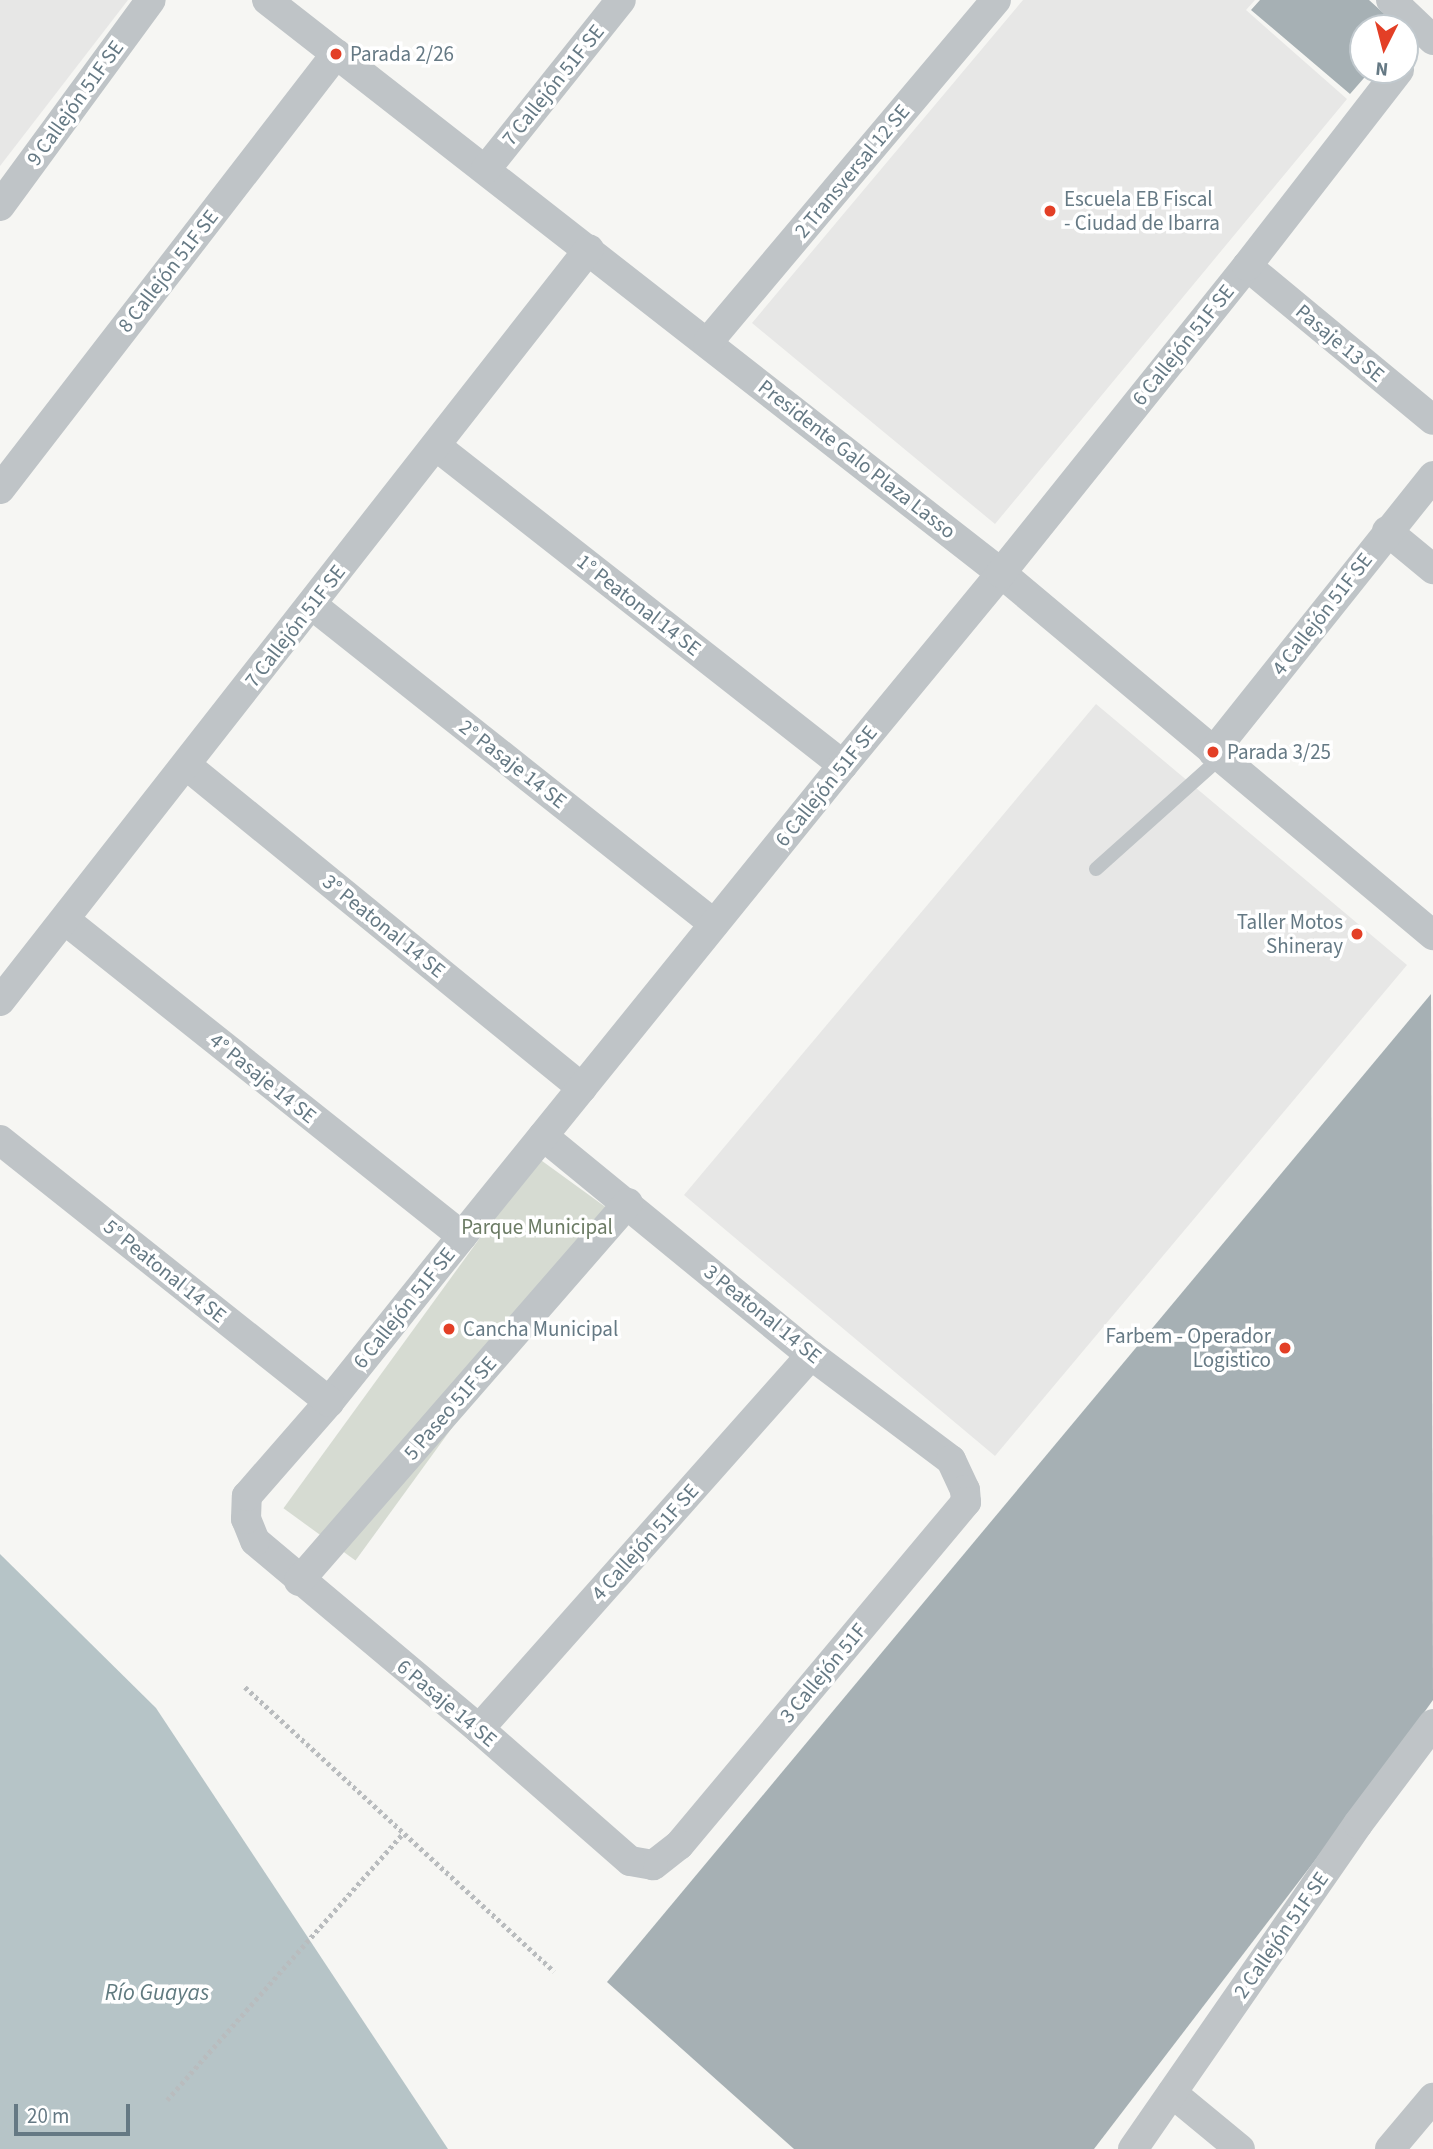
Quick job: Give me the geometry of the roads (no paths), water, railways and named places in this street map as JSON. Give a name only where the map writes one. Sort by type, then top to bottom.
[{"type":"street","name":"9 Callejón 51F SE","points":[[0,206],[151,0]]},
{"type":"street","name":"Presidente Galo Plaza Lasso","points":[[267,0],[1001,573],[1433,935]]},
{"type":"street","name":"7 Callejón 51F SE","points":[[486,169],[621,0]]},
{"type":"street","name":"2 Transversal 12 SE","points":[[708,342],[996,0]]},
{"type":"street","points":[[1391,0],[1431,34],[1419,47]]},
{"type":"street","name":"8 Callejón 51F SE","points":[[0,489],[335,54]]},
{"type":"street","name":"6 Callejón 51F SE","points":[[247,1496],[329,1402],[1001,573],[1247,266],[1388,84]]},
{"type":"street","name":"7 Callejón 51F SE","points":[[0,1001],[589,249]]},
{"type":"street","name":"Pasaje 13 SE","points":[[1247,266],[1433,420]]},
{"type":"street","name":"1° Peatonal 14 SE","points":[[436,446],[843,765]]},
{"type":"street","name":"4 Callejón 51F SE","points":[[1216,755],[1433,476]]},
{"type":"street","points":[[1388,531],[1433,569]]},
{"type":"street","name":"2° Pasaje 14 SE","points":[[312,605],[714,924]]},
{"type":"street","name":"3° Peatonal 14 SE","points":[[186,765],[582,1088]]},
{"type":"street","name":"4° Pasaje 14 SE","points":[[65,920],[462,1236]]},
{"type":"street","name":"3 Peatonal 14 SE","points":[[543,1136],[811,1355],[951,1460],[965,1490],[966,1502]]},
{"type":"street","name":"5° Peatonal 14 SE","points":[[0,1140],[329,1402]]},
{"type":"street","name":"5 Paseo 51F SE","points":[[299,1581],[628,1203]]},
{"type":"street","name":"4 Callejón 51F SE","points":[[480,1729],[811,1355]]},
{"type":"street","name":"6 Pasaje 14 SE","points":[[247,1496],[246,1519],[254,1541],[480,1729],[630,1861],[653,1866],[679,1845]]},
{"type":"street","name":"3 Callejón 51F","points":[[679,1845],[966,1502]]},
{"type":"street","name":"2 Callejón 51F SE","points":[[1133,2149],[1359,1824],[1433,1724]]},
{"type":"street","points":[[1172,2093],[1240,2149]]},
{"type":"street","points":[[1390,2149],[1433,2098]]},
{"type":"lane","points":[[1096,869],[1216,755]]},
{"type":"water","name":"Río Guayas","points":[[0,1554],[156,1708],[448,2149],[0,2149]]},
{"type":"place","name":"Parada 2/26","points":[[336,54]]},
{"type":"place","name":"Escuela EB Fiscal - Ciudad de Ibarra","points":[[1050,211]]},
{"type":"place","name":"Parada 3/25","points":[[1213,752]]},
{"type":"place","name":"Taller Motos Shineray","points":[[1357,934]]},
{"type":"place","name":"Cancha Municipal","points":[[449,1329]]},
{"type":"place","name":"Farbem - Operador Logistico","points":[[1285,1348]]},
{"type":"park label","name":"Parque Municipal","points":[[537,1227]]}]
